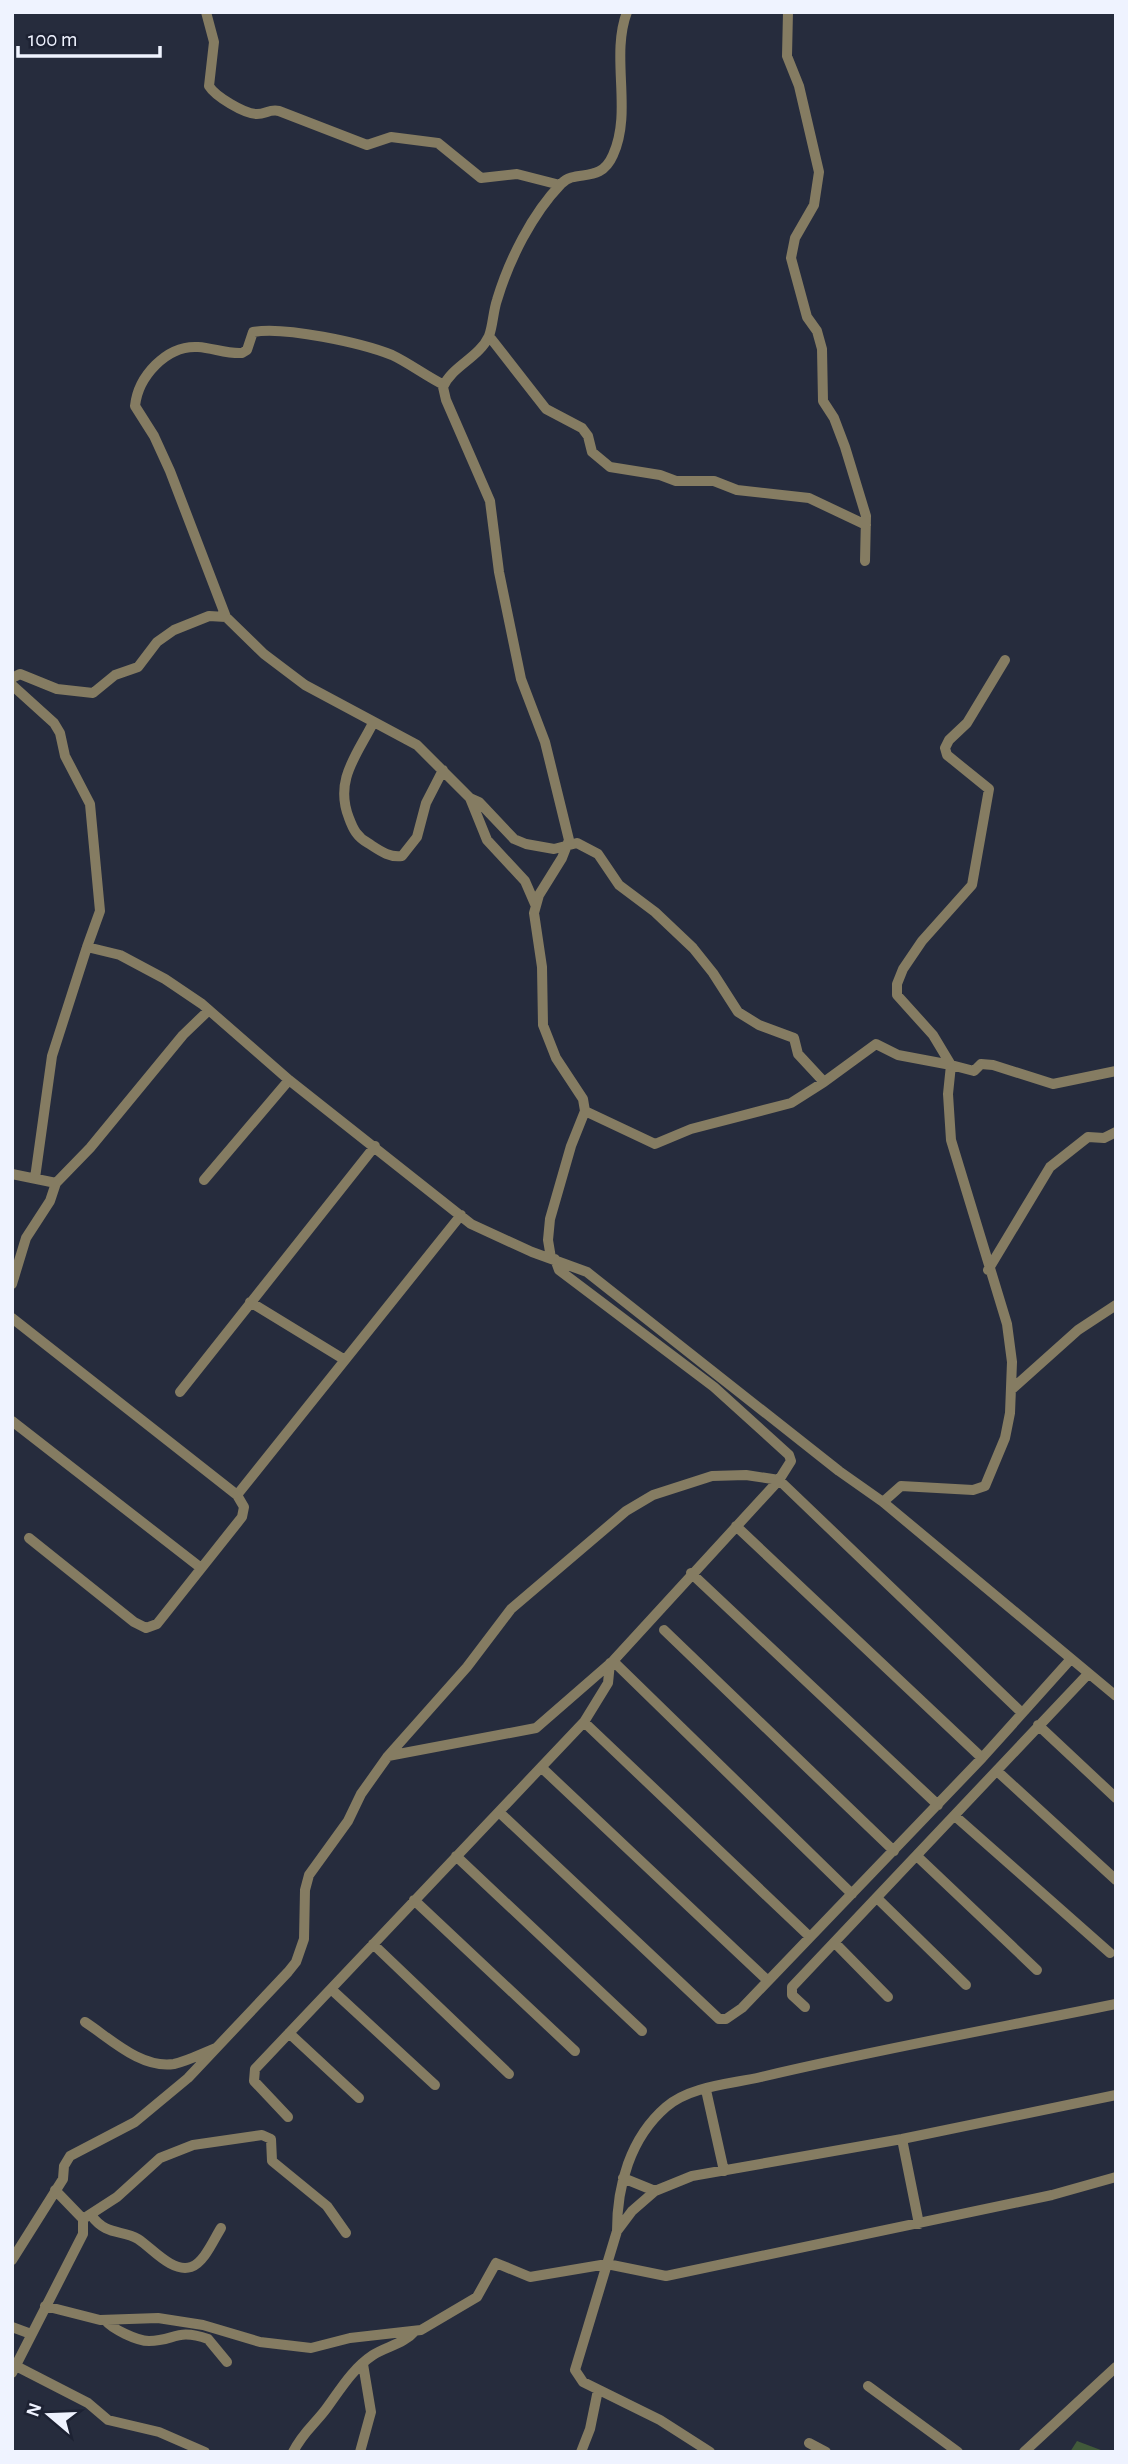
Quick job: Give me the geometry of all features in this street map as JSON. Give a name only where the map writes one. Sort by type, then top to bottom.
[{"type":"street","points":[[206,12],[214,42],[209,86],[213,92],[248,111],[256,114],[271,109],[279,111],[367,145],[391,137],[432,141],[443,145],[481,178],[517,174],[560,186]]},
{"type":"street","points":[[535,904],[569,844],[545,742],[521,680],[499,572],[490,500],[446,400],[444,385],[451,375],[475,355],[489,336],[497,300],[515,251],[560,186],[573,178],[598,173],[614,153],[619,133],[620,70],[627,12]]},
{"type":"street","points":[[788,12],[787,55],[799,86],[819,172],[814,205],[795,238],[791,258],[807,317],[817,331],[822,349],[823,401],[834,418],[845,447],[866,525],[865,561]]},
{"type":"street","points":[[444,385],[390,355],[294,332],[267,330],[253,332],[247,350],[242,353],[188,347],[170,356],[141,380],[136,393],[136,411],[154,436],[170,471],[226,617],[264,654],[304,685],[416,745],[470,797],[479,802],[514,839],[554,849],[580,843],[598,854],[619,885],[655,912],[693,948],[713,972],[738,1012],[759,1025],[794,1038],[798,1054],[824,1082]]},
{"type":"street","points":[[489,336],[546,409],[582,428],[588,436],[592,452],[610,467],[660,475],[676,481],[714,481],[737,490],[809,498],[866,525]]},
{"type":"street","points":[[12,678],[20,674],[57,689],[93,693],[115,675],[138,667],[157,642],[174,630],[209,616],[226,617]]},
{"type":"street","points":[[883,1502],[901,1486],[973,1490],[985,1486],[1005,1438],[1012,1362],[1007,1324],[988,1269],[951,1140],[948,1107],[951,1065],[933,1035],[897,995],[897,984],[903,969],[926,936],[972,885],[989,789],[947,755],[945,748],[949,740],[967,723],[1005,660]]},
{"type":"street","points":[[12,685],[54,723],[65,756],[90,804],[100,911],[52,1056],[35,1178]]},
{"type":"street","points":[[373,723],[346,772],[342,795],[354,830],[360,838],[384,853],[402,856],[417,837],[426,803],[443,770]]},
{"type":"street","points":[[388,1756],[536,1728],[611,1662],[779,1480],[790,1461],[789,1455],[714,1387],[559,1270],[553,1258],[548,1240],[550,1219],[571,1146],[585,1111],[583,1099],[556,1058],[543,1025],[542,967],[535,904],[526,881],[487,839],[470,797]]},
{"type":"street","points":[[87,947],[120,955],[164,979],[209,1010],[289,1080],[460,1216],[491,1234],[587,1272],[839,1471],[883,1502],[1116,1696]]},
{"type":"street","points":[[12,1284],[26,1238],[50,1201],[55,1183],[89,1148],[183,1035],[209,1010]]},
{"type":"street","points":[[585,1111],[655,1144],[691,1129],[791,1103],[876,1044],[898,1055],[974,1070],[981,1065],[993,1065],[1053,1084],[1116,1071]]},
{"type":"street","points":[[204,1180],[289,1080]]},
{"type":"street","points":[[988,1269],[1051,1167],[1088,1137],[1104,1138],[1116,1132]]},
{"type":"street","points":[[180,1392],[375,1146]]},
{"type":"street","points":[[12,1174],[55,1183]]},
{"type":"street","points":[[237,1495],[460,1216]]},
{"type":"street","points":[[250,1302],[345,1360]]},
{"type":"street","points":[[1011,1390],[1078,1330],[1116,1304]]},
{"type":"street","points":[[12,1318],[237,1495],[244,1507],[242,1517],[157,1624],[146,1628],[134,1622],[29,1538]]},
{"type":"street","points":[[12,1421],[201,1569]]},
{"type":"street","points":[[12,2260],[17,2247],[63,2179],[64,2166],[70,2156],[135,2122],[220,2047],[296,1962],[304,1939],[305,1890],[309,1875],[348,1821],[361,1794],[388,1756],[467,1667],[511,1609],[626,1511],[653,1495],[712,1476],[746,1475],[779,1480],[1022,1713]]},
{"type":"street","points":[[736,1526],[982,1758]]},
{"type":"street","points":[[691,1573],[938,1805]]},
{"type":"street","points":[[664,1630],[894,1850]]},
{"type":"street","points":[[499,1812],[719,2019],[726,2019],[742,2008],[938,1805],[1070,1660]]},
{"type":"street","points":[[288,2117],[252,2079],[255,2069],[584,1722],[608,1683],[611,1662]]},
{"type":"street","points":[[611,1662],[852,1894]]},
{"type":"street","points":[[805,2007],[792,1995],[791,1990],[1088,1674]]},
{"type":"street","points":[[584,1722],[810,1937]]},
{"type":"street","points":[[1038,1725],[1116,1798]]},
{"type":"street","points":[[542,1768],[768,1981]]},
{"type":"street","points":[[997,1771],[1116,1880]]},
{"type":"street","points":[[955,1816],[1110,1953]]},
{"type":"street","points":[[456,1856],[642,2031]]},
{"type":"street","points":[[917,1856],[1037,1970]]},
{"type":"street","points":[[877,1898],[966,1985]]},
{"type":"street","points":[[415,1900],[575,2051]]},
{"type":"street","points":[[835,1943],[888,1997]]},
{"type":"street","points":[[373,1944],[509,2074]]},
{"type":"street","points":[[331,1989],[435,2085]]},
{"type":"street","points":[[710,2452],[660,2420],[598,2390],[578,2377],[575,2361],[617,2231],[623,2178],[636,2144],[653,2120],[677,2099],[706,2090],[816,2064],[1116,2004]]},
{"type":"street","points":[[85,2022],[135,2055],[156,2064],[177,2063],[220,2047]]},
{"type":"street","points":[[289,2033],[359,2098]]},
{"type":"street","points":[[706,2090],[724,2171]]},
{"type":"street","points":[[617,2231],[641,2201],[655,2191],[692,2176],[902,2139],[1116,2095]]},
{"type":"street","points":[[205,2452],[159,2432],[107,2420],[88,2403],[14,2369],[83,2234],[87,2217],[117,2197],[160,2158],[193,2145],[262,2135],[271,2138],[272,2161],[327,2206],[346,2233]]},
{"type":"street","points":[[902,2139],[919,2224]]},
{"type":"street","points":[[293,2452],[306,2429],[324,2411],[338,2388],[363,2364],[374,2354],[403,2342],[416,2331],[477,2297],[496,2263],[530,2277],[607,2264],[666,2276],[919,2224],[1116,2177]]},
{"type":"street","points":[[623,2178],[655,2191]]},
{"type":"street","points":[[55,2190],[87,2217],[111,2232],[133,2236],[169,2262],[184,2268],[201,2259],[221,2228]]},
{"type":"street","points":[[45,2306],[105,2320],[162,2318],[214,2327],[260,2342],[310,2348],[348,2338],[416,2331]]},
{"type":"street","points":[[105,2320],[114,2329],[143,2340],[180,2333],[198,2335],[213,2343],[227,2362]]},
{"type":"street","points":[[12,2327],[31,2334]]},
{"type":"street","points":[[198,2335],[214,2327]]},
{"type":"street","points":[[360,2452],[371,2412],[363,2364]]},
{"type":"street","points":[[1024,2452],[1116,2367]]},
{"type":"street","points":[[868,2386],[958,2452]]},
{"type":"street","points":[[581,2452],[590,2429],[598,2390]]},
{"type":"street","points":[[809,2443],[826,2452]]},
{"type":"green space","points":[[1077,2441],[1106,2452],[1070,2452]]}]
